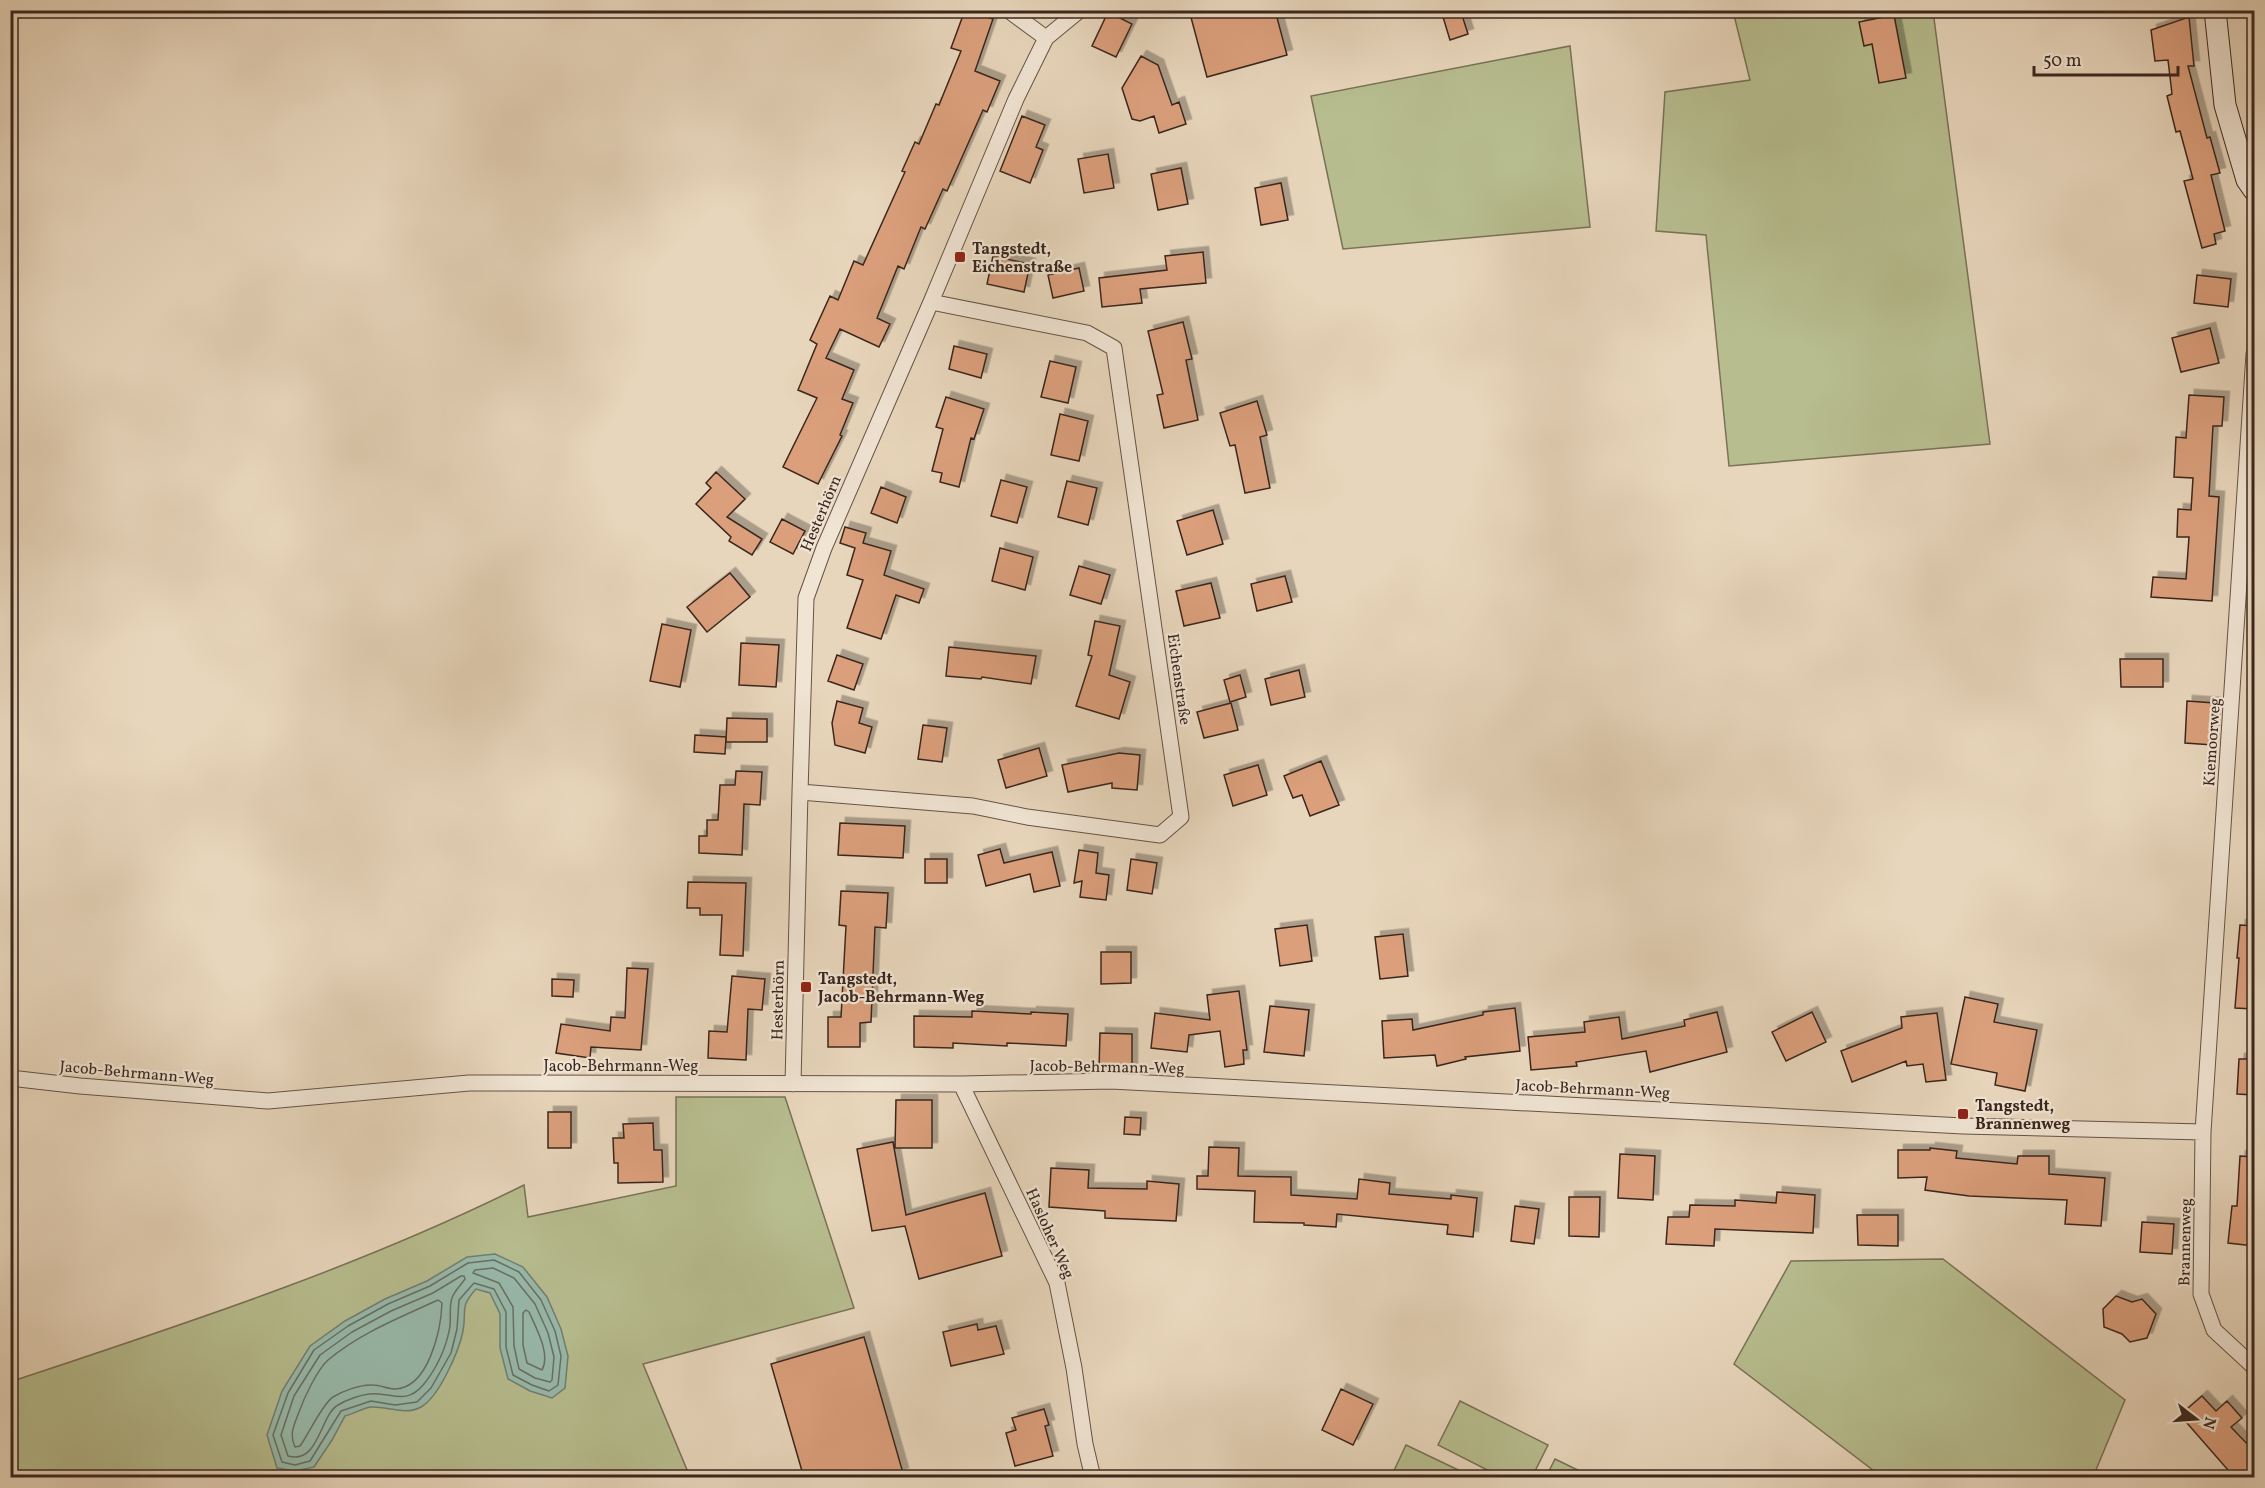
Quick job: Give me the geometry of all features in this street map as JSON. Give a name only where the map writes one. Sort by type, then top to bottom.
[{"type":"main road","points":[[2215,10],[2225,105],[2247,180],[2254,190]]},
{"type":"street","points":[[1008,10],[1046,38]]},
{"type":"street","name":"Hesterhörn","points":[[793,1084],[806,598],[824,548],[1016,99],[1046,38],[1080,10]]},
{"type":"street","name":"Eichenstraße","points":[[800,792],[973,806],[1027,817],[1160,835],[1181,817],[1114,348],[1087,333],[931,302]]},
{"type":"street","name":"Kiemoorweg","points":[[2203,1132],[2254,354]]},
{"type":"street","name":"Jacob-Behrmann-Weg","points":[[10,1078],[268,1101],[470,1083],[961,1084],[1111,1081],[1963,1126],[2203,1132]]},
{"type":"street","name":"Hasloher Weg","points":[[961,1084],[1057,1283],[1093,1478]]},
{"type":"street","name":"Brannenweg","points":[[2203,1132],[2201,1294],[2214,1330],[2254,1367]]},
{"type":"shaded area","points":[[1733,11],[1933,11],[1990,444],[1729,466],[1706,235],[1656,231],[1665,92],[1750,80]]},
{"type":"shaded area","points":[[1570,46],[1590,227],[1343,249],[1311,96]]},
{"type":"shaded area","points":[[676,1097],[785,1097],[854,1308],[643,1364],[690,1477],[11,1477],[10,1382],[206,1316],[335,1268],[462,1215],[524,1185],[528,1217],[676,1186]]},
{"type":"shaded area","points":[[1943,1259],[2125,1400],[2093,1477],[1882,1477],[1734,1364],[1791,1261]]},
{"type":"shaded area","points":[[1460,1401],[1548,1445],[1532,1477],[1501,1477],[1438,1445]]},
{"type":"shaded area","points":[[1406,1445],[1473,1477],[1391,1477]]},
{"type":"shaded area","points":[[1555,1459],[1592,1477],[1546,1477]]},
{"type":"water","points":[[495,1254],[523,1267],[547,1297],[561,1329],[568,1356],[565,1388],[552,1398],[530,1391],[508,1379],[500,1348],[500,1314],[490,1293],[476,1289],[465,1305],[463,1331],[453,1361],[435,1394],[428,1402],[415,1410],[402,1411],[371,1407],[345,1416],[314,1467],[295,1471],[277,1468],[267,1435],[282,1391],[310,1346],[345,1321],[385,1299],[427,1281],[467,1257]]},
{"type":"building","points":[[965,10],[993,19],[975,71],[1000,81],[987,112],[983,110],[947,191],[943,189],[925,229],[921,227],[904,269],[898,266],[877,318],[890,324],[879,347],[840,329],[826,358],[854,370],[842,399],[853,403],[840,435],[842,436],[818,484],[783,467],[817,398],[798,390],[817,344],[810,340],[830,296],[838,300],[854,261],[863,265],[905,172],[902,171],[915,142],[919,144],[936,104],[939,105],[961,51],[951,48]]},
{"type":"building","points":[[1189,10],[1235,10],[1237,15],[1254,10],[1275,10],[1287,55],[1207,77]]},
{"type":"building","points":[[1108,12],[1132,24],[1116,57],[1092,46]]},
{"type":"building","points":[[1461,12],[1468,34],[1450,40],[1443,17]]},
{"type":"building","points":[[1894,15],[1906,78],[1879,83],[1872,44],[1864,46],[1859,22]]},
{"type":"building","points":[[2189,17],[2194,66],[2188,66],[2207,138],[2210,137],[2220,173],[2211,175],[2225,231],[2214,234],[2216,244],[2202,248],[2184,181],[2193,179],[2180,131],[2176,132],[2167,96],[2172,94],[2168,60],[2155,61],[2151,30]]},
{"type":"building","points":[[1141,56],[1158,65],[1172,105],[1179,102],[1186,124],[1159,133],[1154,116],[1140,121],[1132,119],[1122,88]]},
{"type":"building","points":[[1022,116],[1045,125],[1036,147],[1043,150],[1030,183],[1000,171]]},
{"type":"building","points":[[1108,154],[1114,188],[1084,193],[1078,159]]},
{"type":"building","points":[[1181,168],[1188,204],[1158,210],[1151,174]]},
{"type":"building","points":[[1281,183],[1288,220],[1261,225],[1255,188]]},
{"type":"building","points":[[1203,252],[1206,283],[1140,289],[1142,303],[1102,307],[1099,278],[1167,270],[1165,256]]},
{"type":"building","points":[[993,256],[1030,264],[1024,292],[987,284]]},
{"type":"building","points":[[1079,268],[1084,291],[1053,298],[1048,275]]},
{"type":"building","points":[[2197,275],[2231,279],[2228,307],[2194,303]]},
{"type":"building","points":[[1183,322],[1192,359],[1186,360],[1198,420],[1164,428],[1157,395],[1163,394],[1148,331]]},
{"type":"building","points":[[2210,328],[2219,363],[2181,372],[2172,338]]},
{"type":"building","points":[[954,346],[987,354],[981,378],[949,369]]},
{"type":"building","points":[[1050,361],[1076,367],[1068,403],[1041,397]]},
{"type":"building","points":[[2189,395],[2224,397],[2222,426],[2213,426],[2209,496],[2219,497],[2212,601],[2151,597],[2153,577],[2186,579],[2189,537],[2177,537],[2178,509],[2191,510],[2193,478],[2174,477],[2176,437],[2186,438]]},
{"type":"building","points":[[946,397],[984,409],[974,439],[971,438],[959,487],[940,482],[942,473],[932,471],[943,429],[936,427]]},
{"type":"building","points":[[1257,401],[1267,435],[1260,437],[1270,488],[1245,493],[1235,445],[1230,446],[1220,413]]},
{"type":"building","points":[[1060,414],[1088,421],[1079,461],[1051,455]]},
{"type":"building","points":[[716,472],[745,499],[727,517],[762,539],[752,555],[729,541],[731,537],[696,504],[711,488],[706,483]]},
{"type":"building","points":[[1001,480],[1027,487],[1017,523],[991,516]]},
{"type":"building","points":[[1067,481],[1097,488],[1088,525],[1058,517]]},
{"type":"building","points":[[881,487],[906,497],[897,523],[871,513]]},
{"type":"building","points":[[1213,510],[1223,544],[1187,555],[1177,521]]},
{"type":"building","points":[[782,519],[805,531],[793,554],[770,542]]},
{"type":"building","points":[[845,527],[866,533],[863,543],[891,551],[884,575],[924,589],[919,603],[896,595],[881,639],[847,628],[863,580],[847,575],[855,548],[840,543]]},
{"type":"building","points":[[1000,548],[1033,557],[1025,590],[992,581]]},
{"type":"building","points":[[1079,566],[1110,575],[1101,604],[1070,595]]},
{"type":"building","points":[[730,573],[750,597],[707,632],[687,607]]},
{"type":"building","points":[[1285,576],[1292,602],[1257,611],[1251,584]]},
{"type":"building","points":[[1211,583],[1220,618],[1184,626],[1176,591]]},
{"type":"building","points":[[1095,621],[1120,626],[1109,675],[1130,682],[1119,719],[1076,706],[1092,656],[1088,655]]},
{"type":"building","points":[[662,624],[691,630],[680,687],[650,681]]},
{"type":"building","points":[[741,643],[779,645],[776,687],[739,685]]},
{"type":"building","points":[[949,647],[1036,656],[1031,684],[982,677],[981,679],[946,676]]},
{"type":"building","points":[[837,655],[863,664],[854,690],[828,681]]},
{"type":"building","points":[[2120,659],[2163,659],[2163,687],[2121,687]]},
{"type":"building","points":[[1299,670],[1305,697],[1271,705],[1265,679]]},
{"type":"building","points":[[1240,675],[1246,697],[1230,702],[1224,680]]},
{"type":"building","points":[[837,701],[863,708],[859,723],[872,727],[865,753],[835,745],[832,723]]},
{"type":"building","points":[[2187,701],[2215,703],[2213,745],[2185,743]]},
{"type":"building","points":[[1231,703],[1238,730],[1204,738],[1197,712]]},
{"type":"building","points":[[727,718],[767,719],[767,742],[726,742]]},
{"type":"building","points":[[923,725],[947,728],[942,762],[918,759]]},
{"type":"building","points":[[695,735],[726,737],[725,754],[694,752]]},
{"type":"building","points":[[1039,748],[1047,776],[1006,788],[998,760]]},
{"type":"building","points":[[1119,753],[1140,755],[1137,790],[1112,788],[1112,783],[1068,792],[1062,765]]},
{"type":"building","points":[[1321,761],[1339,805],[1310,816],[1302,795],[1293,798],[1284,776]]},
{"type":"building","points":[[1258,765],[1267,795],[1233,806],[1224,775]]},
{"type":"building","points":[[736,771],[762,772],[760,805],[744,804],[742,855],[699,853],[699,836],[707,836],[707,820],[718,820],[720,785],[735,785]]},
{"type":"building","points":[[840,823],[905,826],[903,858],[838,855]]},
{"type":"building","points":[[1000,849],[1004,863],[1052,852],[1060,886],[1034,892],[1030,874],[986,886],[978,855]]},
{"type":"building","points":[[1079,850],[1098,853],[1096,873],[1109,875],[1106,900],[1080,897],[1082,881],[1074,883]]},
{"type":"building","points":[[925,859],[947,859],[947,883],[925,883]]},
{"type":"building","points":[[1131,859],[1157,863],[1152,894],[1127,890]]},
{"type":"building","points":[[688,882],[746,883],[743,956],[720,955],[722,915],[700,915],[700,908],[687,908]]},
{"type":"building","points":[[841,891],[888,893],[886,928],[875,927],[871,1022],[860,1023],[860,1047],[828,1047],[828,1017],[841,1017],[846,926],[839,925]]},
{"type":"building","points":[[1307,925],[1312,961],[1280,966],[1275,929]]},
{"type":"building","points":[[2240,925],[2254,926],[2254,1009],[2235,1008]]},
{"type":"building","points":[[1403,934],[1408,976],[1380,979],[1375,937]]},
{"type":"building","points":[[1101,952],[1131,952],[1131,983],[1101,984]]},
{"type":"building","points":[[627,968],[648,969],[641,1050],[591,1047],[590,1058],[556,1053],[561,1024],[610,1031],[611,1017],[625,1018]]},
{"type":"building","points":[[732,976],[765,979],[762,1010],[748,1009],[746,1060],[708,1058],[709,1031],[727,1032]]},
{"type":"building","points":[[552,979],[574,980],[573,997],[552,996]]},
{"type":"building","points":[[1239,991],[1247,1050],[1243,1050],[1244,1064],[1225,1067],[1220,1031],[1189,1035],[1187,1052],[1151,1048],[1155,1013],[1210,1020],[1207,995]]},
{"type":"building","points":[[1965,997],[1998,1004],[1994,1022],[2037,1030],[2025,1091],[1995,1085],[1997,1073],[1951,1064]]},
{"type":"building","points":[[1270,1006],[1309,1010],[1304,1056],[1264,1052]]},
{"type":"building","points":[[1515,1008],[1520,1051],[1465,1057],[1466,1059],[1437,1066],[1435,1055],[1384,1058],[1382,1021],[1412,1019],[1413,1030],[1483,1015],[1483,1012]]},
{"type":"building","points":[[972,1011],[1068,1014],[1066,1046],[953,1043],[953,1048],[914,1047],[914,1016],[972,1017]]},
{"type":"building","points":[[1717,1012],[1727,1052],[1650,1072],[1646,1051],[1576,1062],[1577,1066],[1531,1070],[1528,1037],[1585,1032],[1584,1022],[1619,1017],[1622,1039],[1685,1026],[1684,1020]]},
{"type":"building","points":[[1812,1012],[1826,1042],[1786,1061],[1772,1032]]},
{"type":"building","points":[[1937,1013],[1946,1080],[1926,1082],[1923,1064],[1907,1066],[1906,1061],[1852,1082],[1841,1051],[1902,1028],[1901,1017]]},
{"type":"building","points":[[1100,1033],[1132,1034],[1132,1071],[1099,1070]]},
{"type":"building","points":[[2239,1059],[2254,1059],[2254,1095],[2237,1094]]},
{"type":"building","points":[[896,1100],[932,1100],[932,1148],[895,1148]]},
{"type":"building","points":[[548,1112],[571,1112],[571,1148],[548,1148]]},
{"type":"building","points":[[1125,1117],[1141,1118],[1140,1135],[1124,1134]]},
{"type":"building","points":[[653,1123],[654,1150],[662,1150],[663,1182],[618,1183],[618,1163],[614,1163],[613,1138],[624,1138],[623,1124]]},
{"type":"building","points":[[893,1142],[906,1215],[985,1193],[1002,1256],[919,1279],[905,1226],[872,1231],[857,1149]]},
{"type":"building","points":[[1209,1147],[1239,1148],[1238,1176],[1291,1177],[1291,1195],[1357,1199],[1359,1179],[1390,1183],[1389,1194],[1451,1199],[1451,1195],[1477,1198],[1473,1237],[1447,1234],[1448,1225],[1337,1214],[1336,1227],[1304,1225],[1304,1223],[1254,1222],[1255,1191],[1197,1189],[1197,1176],[1208,1176]]},
{"type":"building","points":[[1930,1148],[1957,1151],[1956,1158],[2017,1164],[2018,1156],[2049,1156],[2049,1174],[2105,1178],[2101,1226],[2065,1224],[2067,1200],[1969,1196],[1925,1190],[1927,1177],[1898,1178],[1898,1150],[1930,1150]]},
{"type":"building","points":[[1620,1154],[1655,1156],[1653,1200],[1618,1198]]},
{"type":"building","points":[[2240,1156],[2254,1157],[2254,1246],[2228,1243],[2232,1206],[2237,1206]]},
{"type":"building","points":[[1051,1168],[1089,1170],[1088,1188],[1147,1189],[1147,1181],[1179,1184],[1176,1221],[1105,1218],[1105,1211],[1049,1207]]},
{"type":"building","points":[[1777,1192],[1815,1195],[1813,1233],[1715,1229],[1714,1246],[1666,1244],[1668,1217],[1689,1217],[1690,1205],[1735,1206],[1735,1200],[1776,1203]]},
{"type":"building","points":[[1569,1197],[1600,1197],[1599,1237],[1569,1236]]},
{"type":"building","points":[[1515,1206],[1539,1209],[1534,1244],[1511,1241]]},
{"type":"building","points":[[1857,1215],[1898,1215],[1898,1246],[1858,1245]]},
{"type":"building","points":[[2142,1222],[2174,1224],[2172,1254],[2140,1252]]},
{"type":"building","points":[[2116,1296],[2132,1302],[2142,1299],[2156,1314],[2147,1338],[2130,1342],[2122,1334],[2104,1327],[2103,1309]]},
{"type":"building","points":[[977,1324],[978,1330],[996,1326],[1004,1354],[951,1366],[943,1332]]},
{"type":"building","points":[[864,1337],[903,1473],[887,1478],[804,1478],[771,1364]]},
{"type":"building","points":[[1341,1389],[1373,1404],[1353,1445],[1322,1430]]},
{"type":"building","points":[[2202,1396],[2216,1411],[2227,1401],[2242,1418],[2231,1427],[2254,1451],[2254,1478],[2235,1478],[2180,1415]]},
{"type":"building","points":[[1044,1409],[1049,1425],[1045,1426],[1053,1456],[1015,1466],[1006,1433],[1016,1430],[1012,1418]]},
{"type":"place","name":"Tangstedt, Eichenstraße","points":[[960,257]]},
{"type":"place","name":"Tangstedt, Jacob-Behrmann-Weg","points":[[806,987]]},
{"type":"place","name":"Tangstedt, Brannenweg","points":[[1963,1114]]}]
